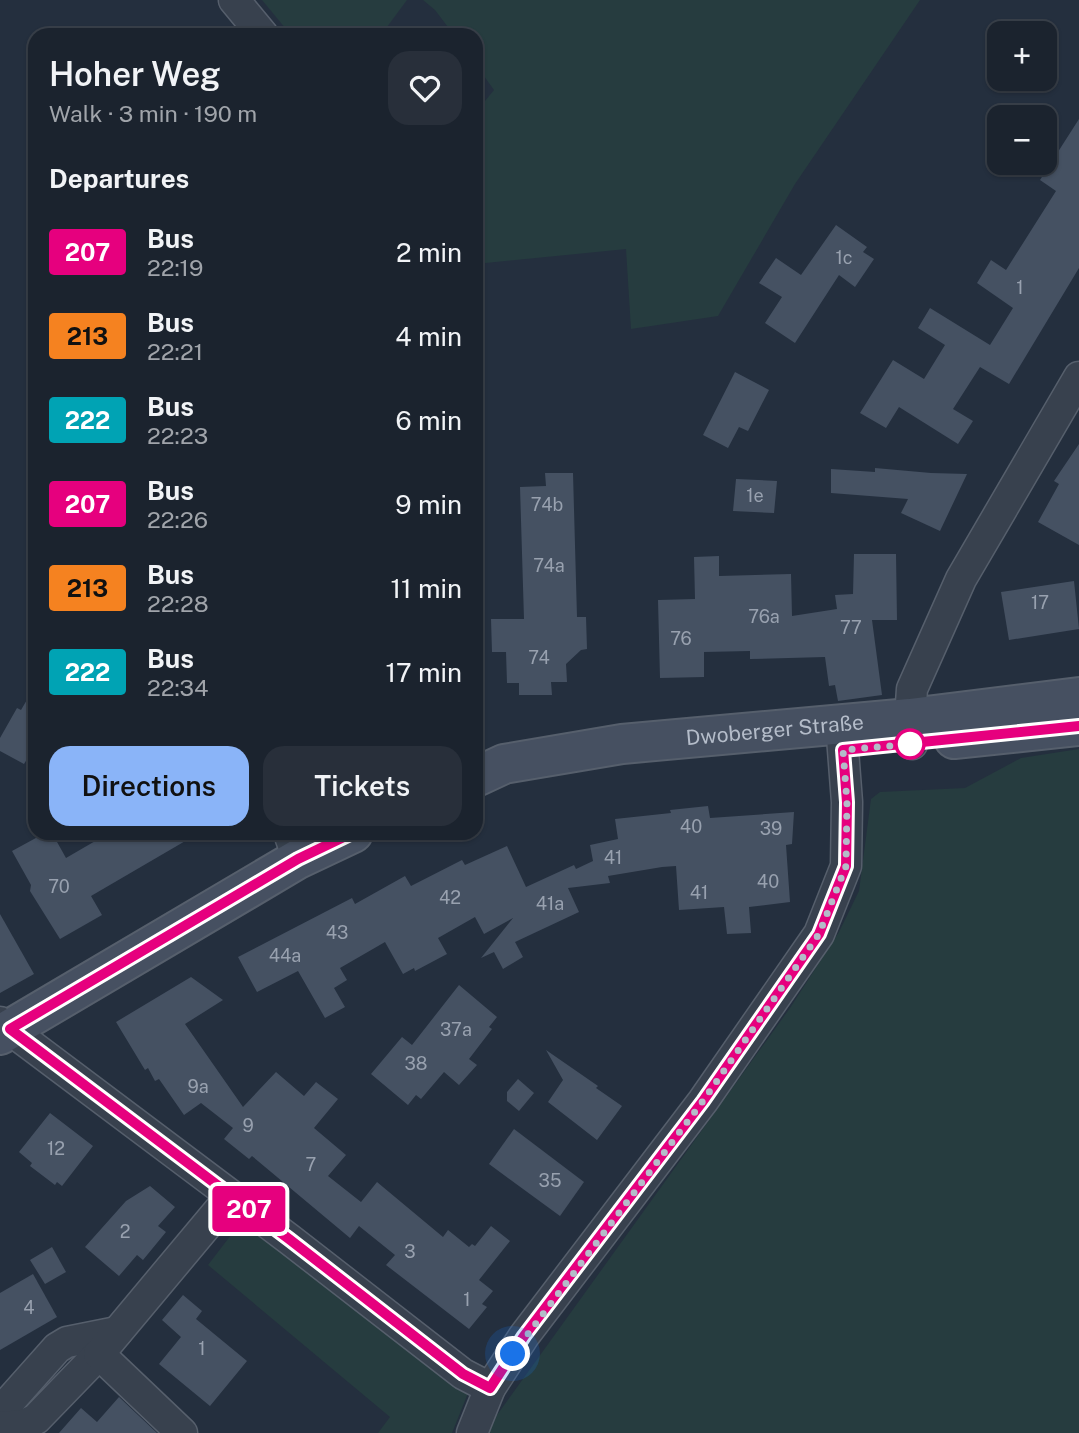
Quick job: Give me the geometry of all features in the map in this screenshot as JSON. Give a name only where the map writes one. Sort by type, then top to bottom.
[{"type":"street","points":[[234,0],[257,28]]},
{"type":"street","points":[[911,731],[912,690],[961,579],[1079,377]]},
{"type":"street","name":"Dwoberger Straße","points":[[911,731],[1079,697]]},
{"type":"street","name":"Dwoberger Straße","points":[[483,789],[503,783],[842,737],[911,731],[1079,726]]},
{"type":"street","points":[[472,1433],[490,1388],[524,1336],[703,1101],[819,934],[846,866],[847,802],[842,737]]},
{"type":"street","name":"Dwoberger Straße","points":[[483,774],[510,763],[622,744],[842,737]]},
{"type":"street","points":[[320,840],[293,846],[3,1029],[231,1196],[463,1374],[490,1388]]},
{"type":"street","points":[[0,1427],[23,1425],[36,1419],[108,1343],[231,1196]]},
{"type":"street","points":[[0,1412],[57,1348],[67,1342],[108,1343],[182,1433]]},
{"type":"green space","points":[[262,0],[407,0],[386,28],[285,28]]},
{"type":"green space","points":[[423,0],[920,0],[795,184],[718,316],[631,329],[626,249],[483,263],[483,103],[494,90],[483,75],[483,28],[449,28]]},
{"type":"green space","points":[[1079,749],[1079,1433],[489,1433],[497,1415],[790,1008],[839,932],[859,891],[871,799],[880,792],[965,788],[1021,758]]},
{"type":"green space","points":[[241,1222],[468,1393],[452,1433],[378,1433],[390,1417],[208,1265]]},
{"type":"building","points":[[1079,119],[1079,268],[1009,384],[980,367],[953,409],[973,421],[958,444],[899,407],[886,428],[860,413],[893,360],[924,379],[945,345],[918,328],[930,308],[990,345],[1013,308],[977,283],[991,260],[1006,270],[1056,191],[1040,180],[1043,175],[1057,175],[1057,153]]},
{"type":"building","points":[[836,225],[867,247],[863,252],[874,259],[855,287],[839,275],[795,343],[765,323],[782,297],[759,283],[776,258],[801,275]]},
{"type":"building","points":[[735,372],[769,390],[748,431],[739,427],[728,448],[703,435]]},
{"type":"building","points":[[1079,444],[1079,545],[1038,522],[1059,484],[1054,481]]},
{"type":"building","points":[[875,468],[967,474],[940,531],[901,513],[908,499],[831,493],[831,469],[875,472]]},
{"type":"building","points":[[545,473],[573,473],[577,617],[586,617],[587,649],[581,650],[566,664],[567,682],[551,682],[552,695],[519,695],[519,683],[507,683],[506,652],[492,652],[491,619],[524,619],[520,487],[546,486]]},
{"type":"building","points":[[736,479],[777,481],[774,513],[733,511]]},
{"type":"building","points":[[854,554],[896,554],[897,620],[872,620],[882,695],[838,701],[835,685],[829,686],[825,657],[750,659],[750,651],[704,652],[704,677],[660,678],[658,600],[695,599],[694,557],[719,556],[719,576],[791,574],[792,616],[837,609],[835,595],[853,594]]},
{"type":"building","points":[[1074,581],[1079,629],[1009,640],[1001,592]]},
{"type":"building","points":[[28,698],[28,757],[24,764],[0,751],[0,738],[17,708],[21,710]]},
{"type":"building","points":[[708,806],[710,818],[794,812],[792,844],[786,845],[790,902],[749,907],[751,933],[727,934],[724,907],[679,910],[676,866],[608,876],[610,883],[568,888],[579,912],[515,942],[523,957],[503,969],[494,952],[481,958],[513,918],[484,934],[475,917],[438,938],[447,954],[415,971],[414,968],[403,974],[385,942],[340,968],[347,980],[334,988],[345,1007],[325,1018],[298,971],[257,992],[238,957],[352,898],[355,904],[405,876],[411,886],[462,860],[465,865],[507,846],[526,887],[574,865],[576,869],[593,861],[590,845],[618,839],[615,819]]},
{"type":"building","points":[[32,840],[56,840],[66,858],[97,840],[187,840],[91,896],[102,915],[60,939],[30,891],[31,885],[12,851]]},
{"type":"building","points":[[0,914],[34,974],[0,993]]},
{"type":"building","points":[[191,977],[223,1000],[185,1024],[243,1107],[276,1072],[304,1096],[316,1082],[338,1099],[314,1128],[346,1155],[328,1176],[361,1202],[377,1182],[443,1237],[448,1230],[469,1247],[472,1244],[475,1246],[491,1226],[510,1241],[479,1280],[493,1291],[482,1304],[487,1307],[469,1329],[386,1265],[395,1255],[359,1226],[350,1238],[252,1156],[249,1159],[224,1139],[233,1128],[201,1103],[184,1115],[159,1079],[155,1081],[148,1068],[145,1070],[116,1022]]},
{"type":"building","points":[[459,985],[497,1017],[489,1027],[492,1029],[469,1059],[477,1065],[459,1085],[444,1072],[421,1099],[416,1095],[408,1105],[371,1074],[402,1037],[412,1045]]},
{"type":"building","points":[[546,1050],[622,1106],[597,1140],[548,1102],[563,1080]]},
{"type":"building","points":[[518,1079],[534,1093],[519,1111],[507,1101],[507,1092]]},
{"type":"building","points":[[50,1113],[93,1146],[62,1186],[57,1182],[55,1185],[30,1166],[32,1163],[19,1152]]},
{"type":"building","points":[[514,1129],[584,1182],[560,1216],[489,1164]]},
{"type":"building","points":[[150,1186],[175,1207],[158,1226],[166,1232],[143,1260],[137,1255],[119,1276],[85,1247],[126,1201]]},
{"type":"building","points":[[52,1247],[66,1272],[45,1284],[30,1260]]},
{"type":"building","points":[[33,1274],[57,1317],[0,1350],[0,1293]]},
{"type":"building","points":[[183,1295],[202,1311],[196,1319],[247,1361],[210,1406],[159,1364],[181,1337],[162,1320]]},
{"type":"building","points":[[119,1397],[157,1433],[59,1433],[81,1408],[97,1422]]},
{"type":"bus line","name":"207","points":[[337,840],[298,859],[10,1029],[463,1374],[490,1388],[524,1336],[703,1101],[819,934],[846,866],[847,802],[843,750],[1079,726]]},
{"type":"route","points":[[513,1354],[703,1101],[819,934],[846,866],[847,802],[843,750],[910,744]]}]
